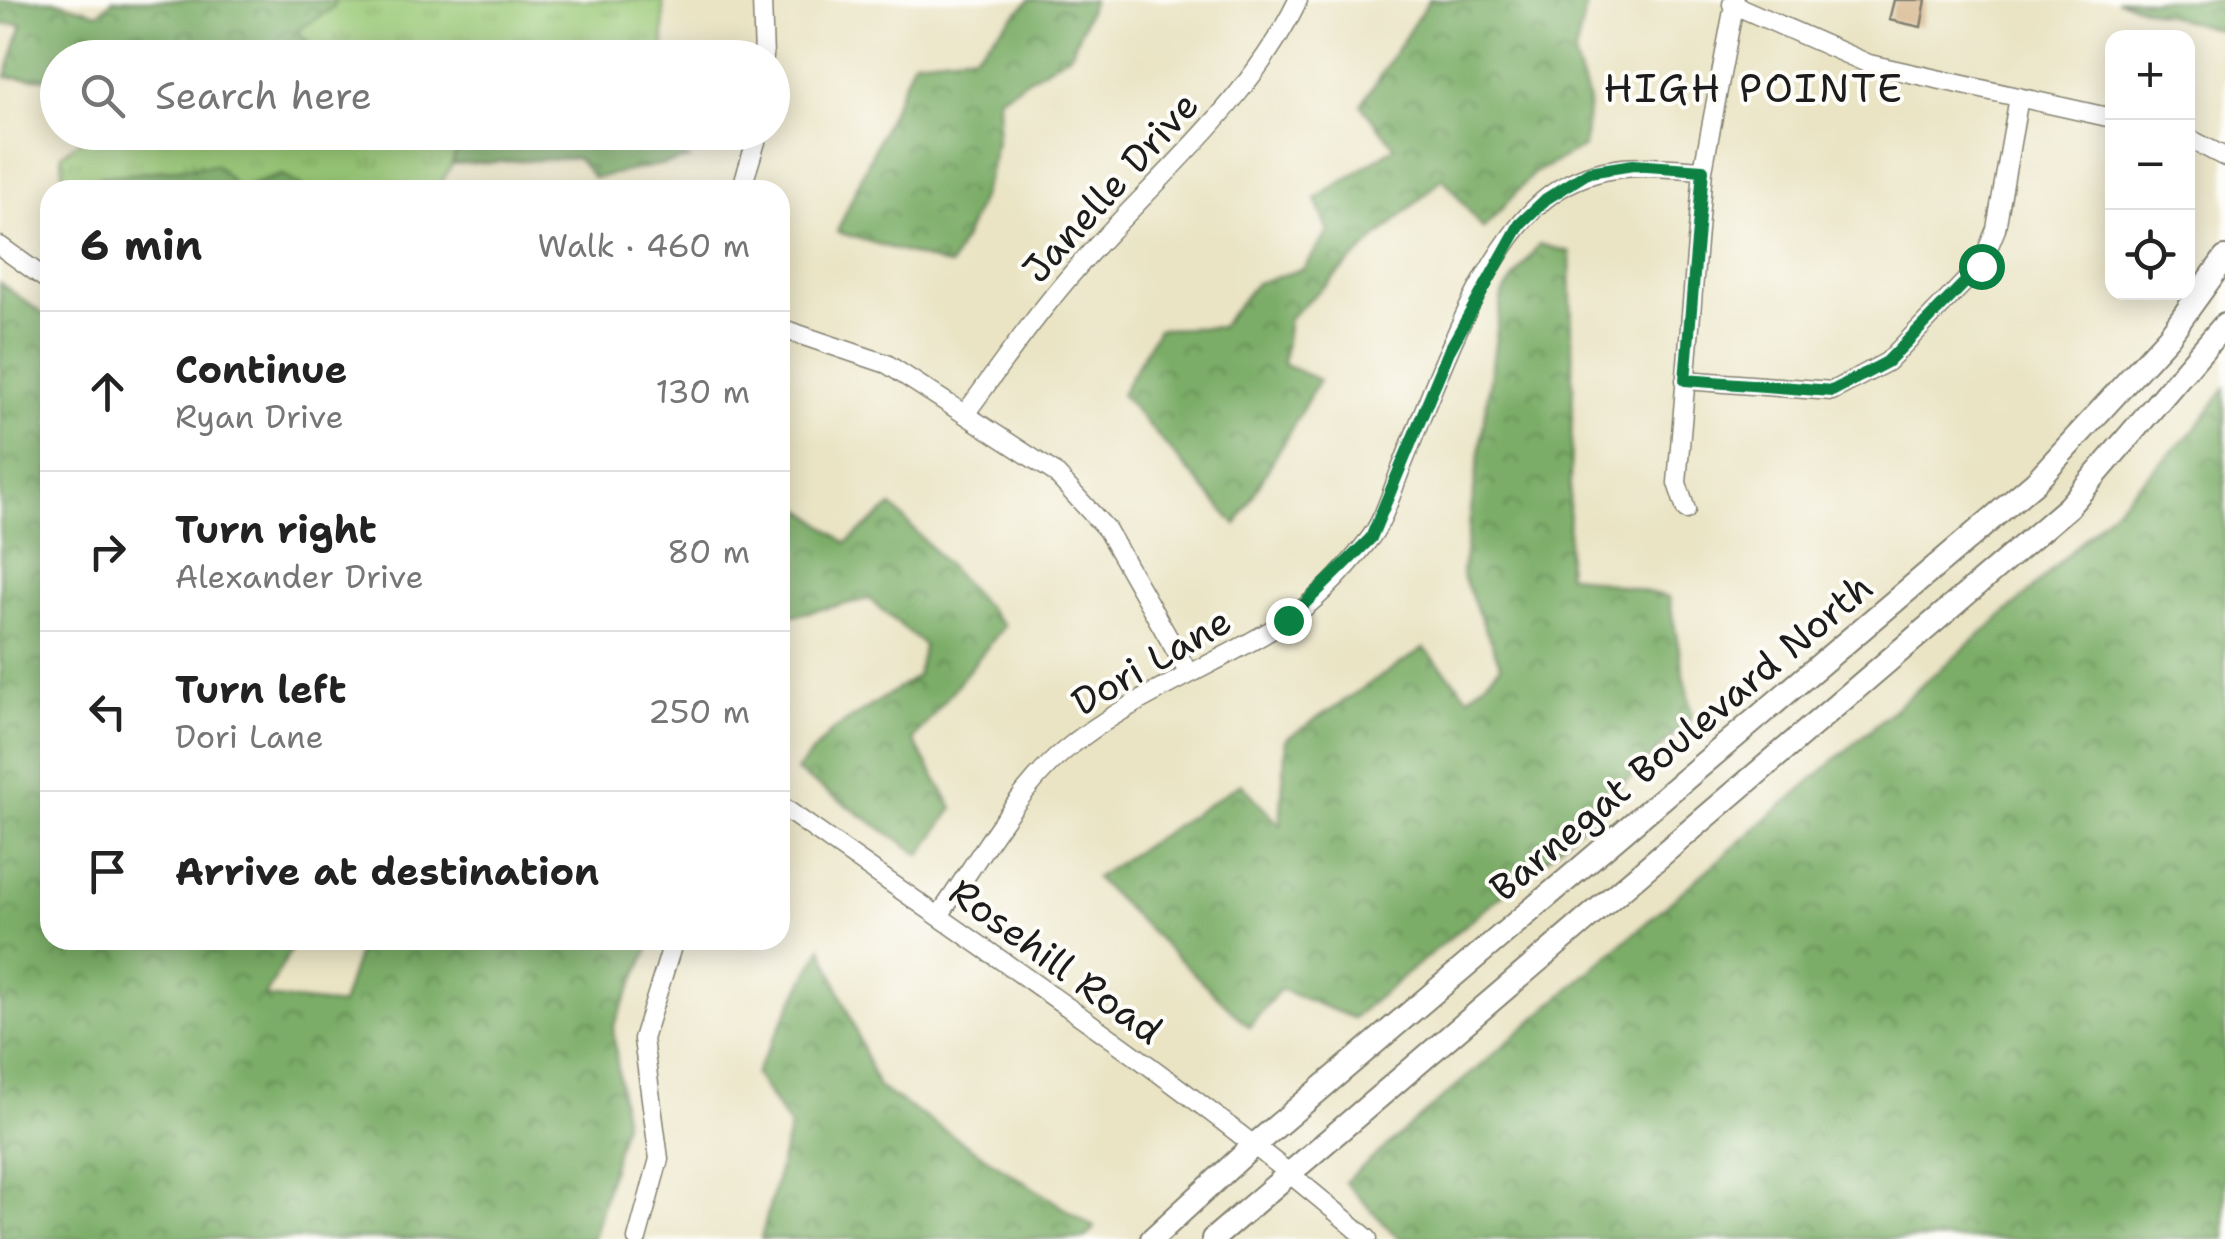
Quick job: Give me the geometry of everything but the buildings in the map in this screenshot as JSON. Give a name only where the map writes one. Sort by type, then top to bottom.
[{"type":"street","points":[[762,0],[763,40]]},
{"type":"street","name":"Janelle Drive","points":[[965,414],[1076,268],[1224,110],[1282,32],[1298,0]]},
{"type":"street","points":[[1686,510],[1676,483],[1703,170],[1734,2],[1869,64],[2105,116]]},
{"type":"street","points":[[1685,380],[1832,391],[1887,362],[1981,266],[1996,229],[2018,97]]},
{"type":"street","points":[[2195,142],[2225,157]]},
{"type":"street","points":[[743,180],[752,150]]},
{"type":"street","name":"Dori Lane","points":[[940,914],[1060,754],[1094,728],[1288,620],[1371,538],[1449,351],[1520,224],[1546,199],[1589,172],[1633,165],[1703,170]]},
{"type":"street","points":[[0,246],[40,275]]},
{"type":"street","name":"Barnegat Boulevard North","points":[[1152,1239],[1252,1147],[2035,482],[2169,336],[2225,258]]},
{"type":"street","name":"Barnegat Boulevard North","points":[[1212,1239],[2068,506],[2225,324]]},
{"type":"street","points":[[790,331],[860,351],[1054,472],[1083,498],[1108,530],[1189,674]]},
{"type":"street","name":"Rosehill Road","points":[[790,812],[940,914],[1292,1173],[1368,1239]]},
{"type":"street","points":[[638,1239],[659,1159],[642,1040],[671,950]]},
{"type":"green space","points":[[0,0],[53,0],[98,13],[113,0],[334,0],[334,7],[297,31],[306,40],[40,40],[40,78],[6,77],[22,24],[0,24]]},
{"type":"green space","points":[[334,0],[663,0],[664,40],[305,40],[296,31],[334,7]]},
{"type":"green space","points":[[1030,0],[1093,0],[1071,53],[998,98],[991,163],[978,206],[950,266],[837,232],[914,60],[975,54]]},
{"type":"green space","points":[[1429,0],[1588,0],[1574,57],[1589,102],[1584,147],[1533,174],[1483,229],[1443,178],[1289,318],[1283,364],[1319,380],[1236,525],[1121,394],[1158,329],[1220,327],[1256,283],[1303,269],[1329,232],[1316,199],[1395,147],[1361,105]]},
{"type":"green space","points":[[2116,0],[2225,0],[2225,32]]},
{"type":"green space","points":[[67,150],[457,150],[443,180],[290,180],[282,175],[267,180],[63,180],[62,154]]},
{"type":"green space","points":[[457,150],[674,150],[690,159],[594,178],[577,158],[452,164]]},
{"type":"green space","points":[[216,165],[230,180],[104,180],[100,177]]},
{"type":"green space","points":[[1539,244],[1570,252],[1573,388],[1567,574],[1669,597],[1692,717],[1549,856],[1353,1018],[1280,989],[1249,1027],[1095,878],[1241,783],[1280,825],[1286,739],[1424,648],[1469,697],[1501,666],[1462,574],[1502,295]]},
{"type":"green space","points":[[0,283],[40,312],[40,950],[291,950],[265,997],[341,1005],[358,950],[648,950],[613,1027],[624,1122],[593,1239],[0,1239]]},
{"type":"green space","points":[[2225,388],[2225,1239],[1399,1239],[1345,1182],[2023,598],[2195,429]]},
{"type":"green space","points":[[790,499],[846,543],[892,506],[1004,626],[913,740],[953,808],[921,855],[796,771],[831,732],[917,676],[924,645],[869,599],[790,616]]},
{"type":"green space","points":[[822,947],[878,1087],[1095,1228],[1084,1239],[761,1239],[790,1127],[755,1074]]},
{"type":"district","name":"HIGH POINTE","points":[[1754,88]]},
{"type":"route","points":[[1288,620],[1332,581],[1371,538],[1449,351],[1520,224],[1546,199],[1589,172],[1633,165],[1703,170],[1685,380],[1832,391],[1887,362],[1959,293],[1981,266]]}]
